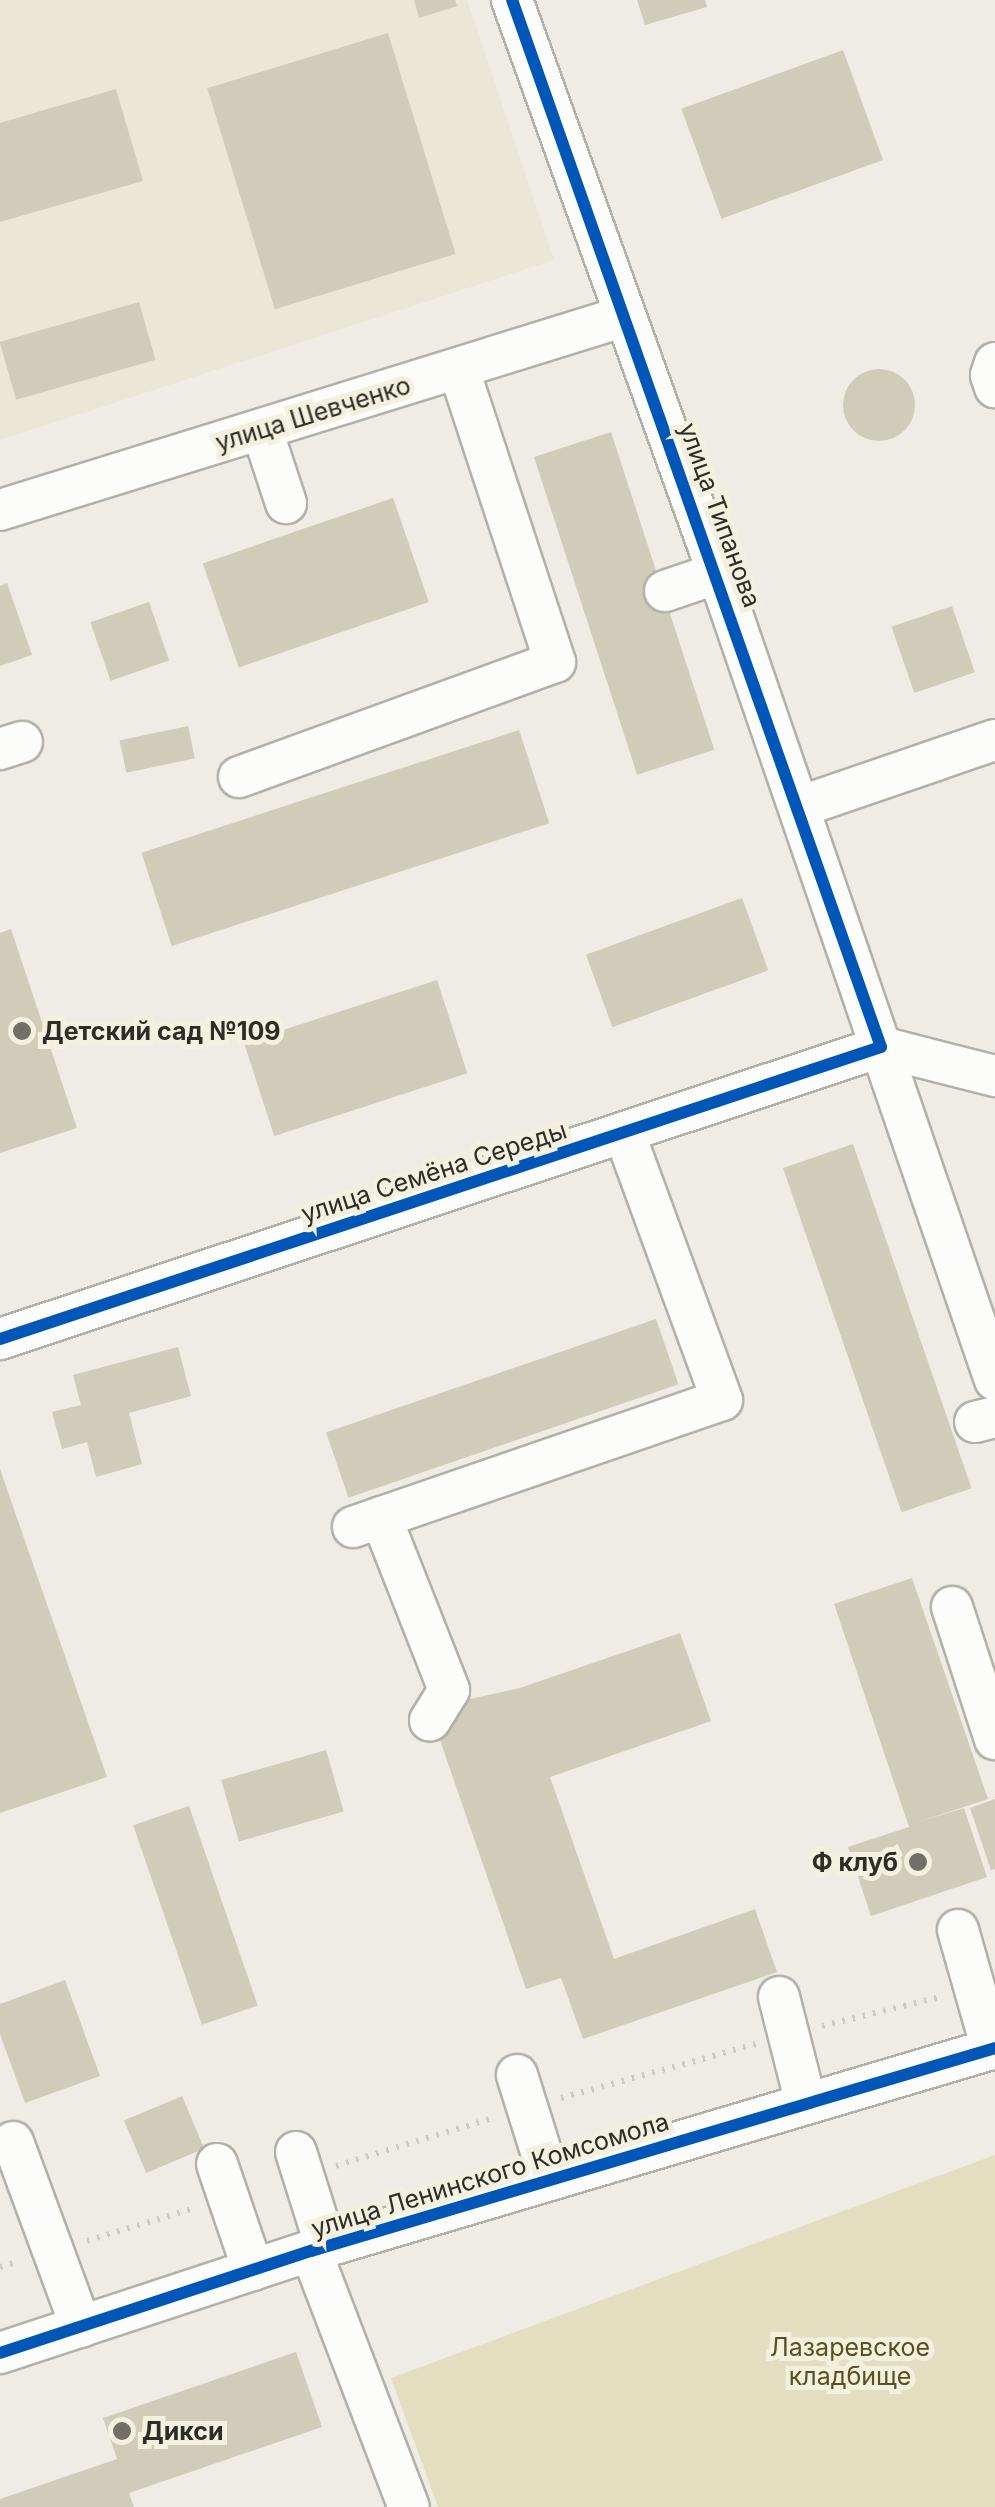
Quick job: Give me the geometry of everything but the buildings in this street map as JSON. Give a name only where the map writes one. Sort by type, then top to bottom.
[{"type":"street","name":"улица Типанова","points":[[512,0],[718,573],[881,1047],[982,1294],[995,1380]]},
{"type":"street","name":"улица Шевченко","points":[[0,510],[625,316]]},
{"type":"street","points":[[995,363],[991,374],[995,387]]},
{"type":"street","points":[[240,777],[555,662],[459,370]]},
{"type":"street","points":[[262,430],[286,503]]},
{"type":"street","points":[[665,591],[718,573]]},
{"type":"street","points":[[798,807],[995,740]]},
{"type":"street","points":[[881,1047],[995,1076]]},
{"type":"street","name":"улица Семёна Середы","points":[[0,1339],[881,1047]]},
{"type":"street","points":[[430,1720],[448,1690],[367,1522],[722,1400],[624,1132]]},
{"type":"street","points":[[952,1607],[995,1739]]},
{"type":"street","points":[[958,1930],[993,2049]]},
{"type":"street","points":[[779,1997],[806,2104]]},
{"type":"street","name":"улица Ленинского Комсомола","points":[[3,2340],[81,2327],[318,2249],[993,2049]]},
{"type":"street","points":[[517,2074],[550,2180]]},
{"type":"street","points":[[13,2142],[81,2327]]},
{"type":"street","points":[[296,2152],[318,2249],[409,2507]]},
{"type":"street","points":[[217,2164],[253,2270]]},
{"type":"shaded area","points":[[0,0],[467,0],[554,260],[0,440]]},
{"type":"green space","name":"Лазаревское кладбище","points":[[995,2155],[995,2507],[438,2507],[391,2378]]},
{"type":"cycle path","points":[[0,1339],[881,1047],[512,0]]},
{"type":"cycle path","points":[[0,2353],[311,2251],[995,2048]]},
{"type":"place","name":"Детский сад №109","points":[[22,1031]]},
{"type":"place","name":"Ф клуб","points":[[918,1862]]},
{"type":"place","name":"Дикси","points":[[122,2431]]}]
